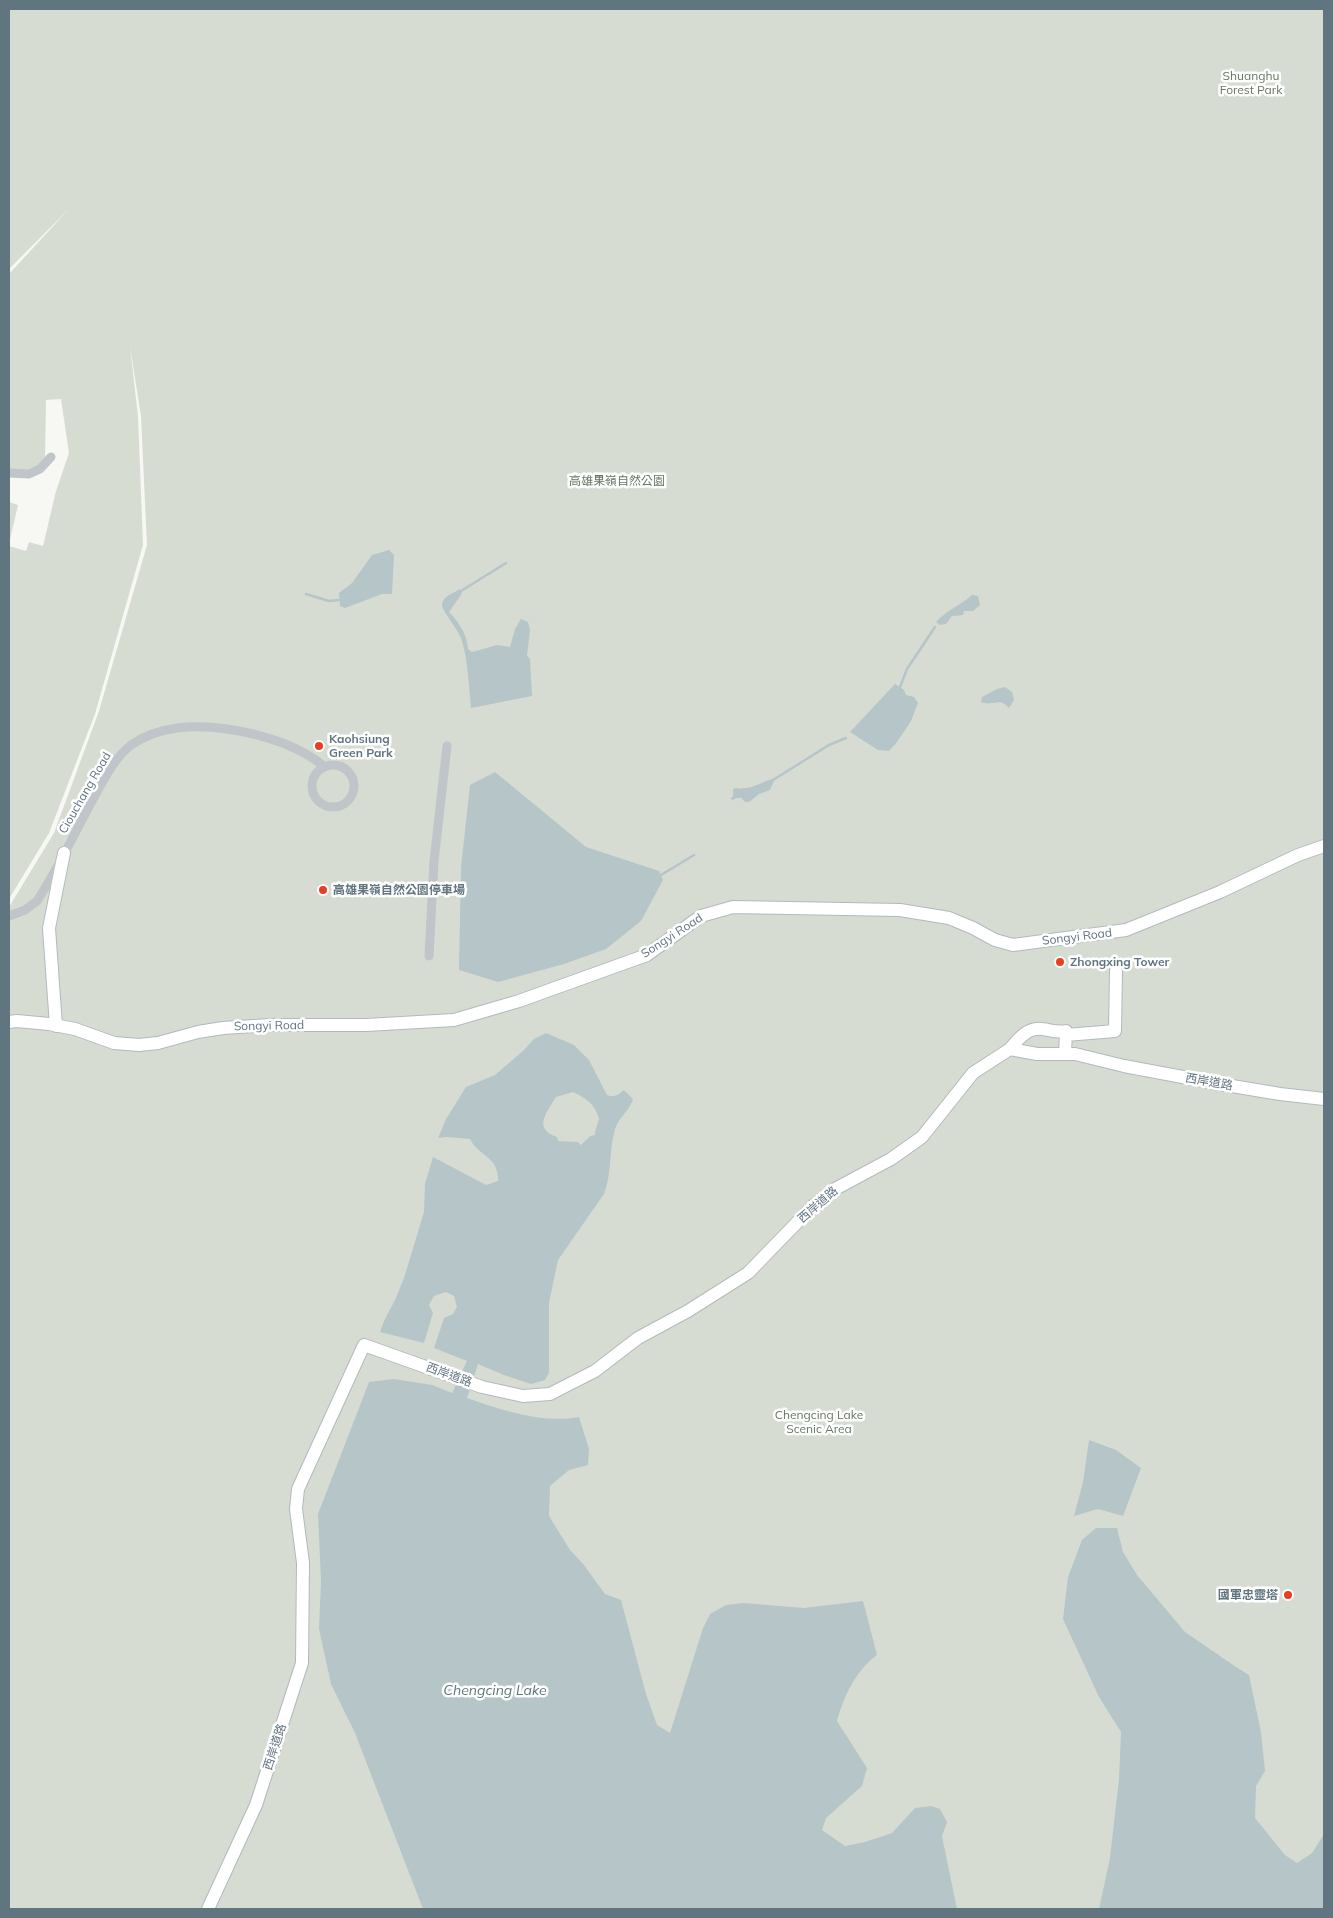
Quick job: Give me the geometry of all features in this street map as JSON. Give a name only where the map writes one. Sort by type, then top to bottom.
[{"type":"street","points":[[9,473],[29,474],[40,468],[51,457]]},
{"type":"street","name":"Ciouchang Road","points":[[9,916],[25,910],[37,901],[101,785],[130,745],[166,730],[186,727],[215,727],[243,731],[285,743],[314,758],[324,767]]},
{"type":"street","points":[[429,956],[434,862],[447,746]]},
{"type":"street","name":"Ciouchang Road","points":[[331,765],[344,768],[353,778],[354,791],[352,798],[341,806],[327,807],[320,803],[313,791],[314,777],[324,767],[331,765]]},
{"type":"street","name":"Songyi Road","points":[[9,1022],[29,1022],[75,1029],[114,1043],[140,1046],[158,1044],[198,1032],[223,1028],[269,1025],[366,1025],[454,1020],[519,1001],[647,955],[701,916],[733,907],[900,910],[948,918],[973,928],[995,940],[1013,945],[1126,930],[1220,892],[1298,855],[1324,846]]},
{"type":"street","points":[[56,1026],[50,928],[64,853]]},
{"type":"street","name":"西岸道路","points":[[208,1909],[256,1805],[302,1663],[303,1563],[296,1508],[298,1489],[364,1346],[482,1387],[523,1396],[550,1394],[595,1371],[638,1338],[688,1311],[748,1274],[813,1206],[835,1189],[891,1159],[922,1138],[974,1073],[1010,1048],[1022,1036],[1035,1029],[1058,1032],[1066,1031],[1066,1035],[1115,1031],[1116,971]]},
{"type":"street","points":[[29,1022],[48,1029],[97,1038]]},
{"type":"street","points":[[1065,1054],[1066,1035]]},
{"type":"street","name":"西岸道路","points":[[1010,1048],[1038,1054],[1065,1054],[1228,1086],[1324,1099]]},
{"type":"green space","points":[[9,9],[1324,9],[1324,1909],[9,1909],[9,907],[54,833],[99,711],[147,545],[141,416],[130,347],[138,416],[143,545],[95,714],[49,833],[9,899],[9,546],[26,551],[29,542],[43,546],[56,491],[69,453],[61,399],[46,400],[45,458],[33,471],[9,472],[9,274],[69,209],[9,269]]},
{"type":"green space","points":[[9,502],[18,505],[9,544]]},
{"type":"water","points":[[389,550],[394,555],[392,594],[382,594],[345,608],[340,606],[339,593],[352,583],[372,555]]},
{"type":"water","points":[[460,589],[461,595],[449,612],[462,629],[468,649],[472,652],[497,645],[510,647],[515,629],[521,619],[528,622],[530,630],[527,656],[530,659],[532,696],[471,708],[467,665],[462,641],[442,607],[443,601],[447,597]]},
{"type":"water","points":[[972,595],[978,596],[980,605],[973,611],[964,611],[963,615],[952,616],[946,624],[940,625],[936,622],[945,614]]},
{"type":"water","points":[[895,684],[904,690],[906,695],[914,697],[918,703],[911,721],[897,742],[889,751],[878,750],[850,732]]},
{"type":"water","points":[[1005,687],[1012,692],[1014,700],[1009,708],[999,702],[981,702],[982,697]]},
{"type":"water","points":[[495,772],[586,847],[659,871],[663,880],[641,921],[606,949],[564,964],[498,982],[459,970],[461,867],[470,785]]},
{"type":"water","points":[[772,779],[774,781],[770,790],[759,794],[749,802],[745,802],[741,798],[733,800],[730,798],[733,797],[733,789],[750,787]]},
{"type":"water","name":"Chengcing Lake","points":[[546,1033],[574,1045],[589,1060],[607,1095],[616,1096],[624,1090],[633,1099],[615,1129],[607,1186],[604,1194],[558,1260],[549,1303],[549,1373],[545,1380],[531,1384],[478,1364],[467,1398],[522,1415],[551,1419],[579,1417],[589,1449],[588,1465],[569,1470],[550,1486],[549,1516],[570,1550],[584,1565],[605,1594],[621,1600],[646,1694],[657,1725],[670,1733],[703,1628],[710,1614],[726,1605],[744,1603],[804,1608],[863,1601],[877,1655],[863,1668],[852,1684],[843,1702],[837,1721],[867,1768],[862,1786],[826,1818],[822,1830],[845,1846],[892,1833],[915,1808],[931,1806],[940,1809],[947,1822],[942,1836],[957,1909],[423,1909],[355,1733],[331,1684],[319,1629],[321,1581],[318,1514],[369,1382],[394,1379],[432,1385],[452,1393],[467,1361],[434,1348],[444,1318],[453,1314],[457,1307],[454,1296],[446,1292],[434,1296],[429,1305],[433,1313],[424,1343],[380,1332],[404,1278],[424,1212],[425,1184],[433,1157],[486,1185],[498,1181],[492,1161],[478,1150],[470,1139],[438,1138],[446,1119],[466,1087],[495,1075],[534,1039]],"holes":[[[573,1092],[590,1103],[599,1119],[595,1135],[590,1136],[581,1145],[578,1142],[558,1141],[557,1137],[549,1133],[543,1124],[546,1113],[556,1097]]]},
{"type":"water","points":[[1089,1440],[1116,1450],[1141,1468],[1123,1516],[1098,1509],[1074,1516],[1083,1482]]},
{"type":"water","points":[[1096,1528],[1117,1528],[1123,1552],[1137,1575],[1185,1632],[1249,1675],[1261,1732],[1265,1771],[1256,1786],[1255,1818],[1285,1855],[1297,1863],[1312,1853],[1324,1834],[1324,1909],[1099,1909],[1110,1858],[1119,1779],[1121,1732],[1099,1697],[1063,1619],[1068,1577],[1082,1540]]},
{"type":"waterway","points":[[461,591],[506,563]]},
{"type":"waterway","points":[[306,594],[329,601],[339,600]]},
{"type":"waterway","points":[[900,687],[907,669],[935,627]]},
{"type":"waterway","points":[[773,780],[829,745],[846,738]]},
{"type":"waterway","points":[[661,875],[694,855]]},
{"type":"place","name":"Kaohsiung Green Park","points":[[319,746]]},
{"type":"place","name":"高雄果嶺自然公園停車場","points":[[323,890]]},
{"type":"place","name":"Zhongxing Tower","points":[[1060,962]]},
{"type":"place","name":"國軍忠靈塔","points":[[1288,1595]]},
{"type":"park label","name":"Shuanghu Forest Park","points":[[1251,83]]},
{"type":"park label","name":"高雄果嶺自然公園","points":[[617,481]]},
{"type":"park label","name":"Chengcing Lake Scenic Area","points":[[819,1422]]}]
